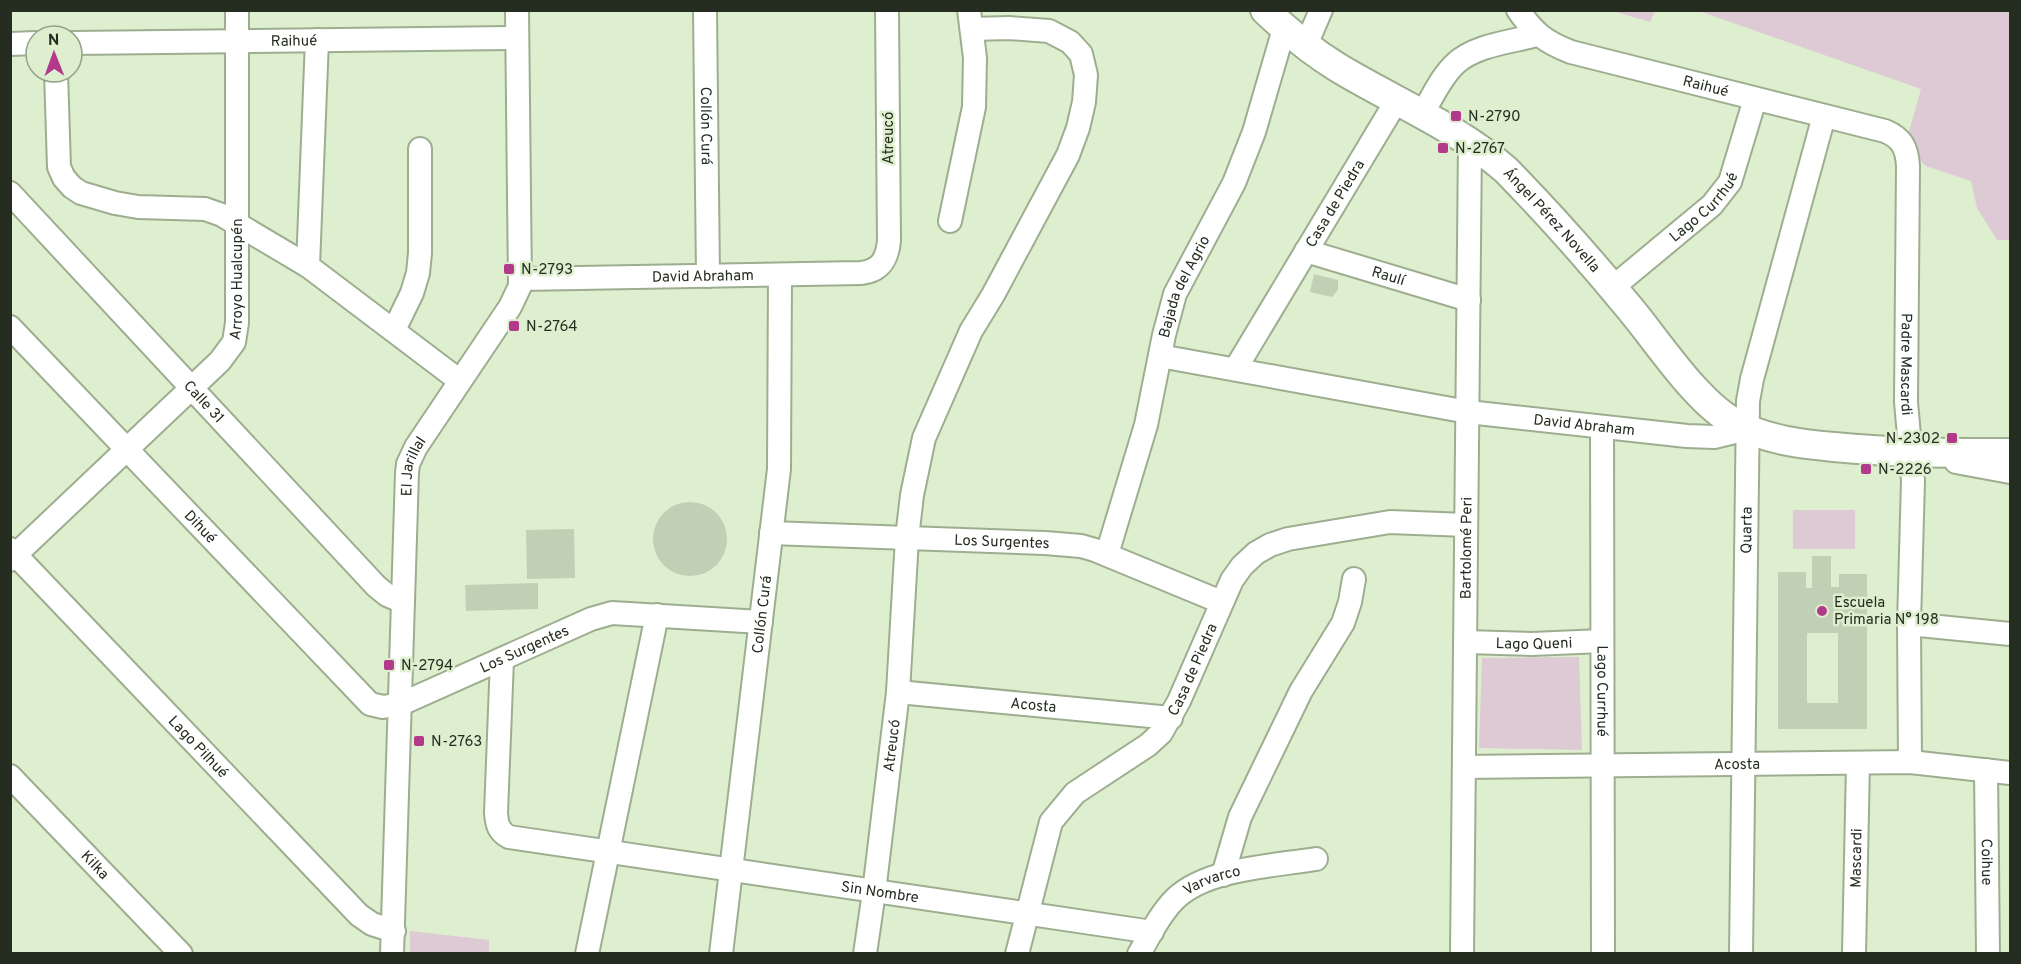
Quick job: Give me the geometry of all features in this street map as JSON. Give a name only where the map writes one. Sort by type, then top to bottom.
[{"type":"main road","name":"Ángel Pérez Novella","points":[[1285,28],[1338,67],[1422,114],[1490,156],[1506,170],[1612,288],[1698,393],[1723,416],[1747,429]]},
{"type":"main road","points":[[1747,429],[1791,442],[1912,454],[2010,453]]},
{"type":"street","name":"Arroyo Hualcupén","points":[[12,554],[127,450],[229,351],[236,333],[237,10]]},
{"type":"street","name":"El Jarillal","points":[[392,954],[408,464],[416,447],[518,293],[521,279],[517,10]]},
{"type":"street","name":"Collón Curá","points":[[705,10],[708,276]]},
{"type":"street","name":"Atreucó","points":[[883,264],[889,241],[887,10]]},
{"type":"street","name":"Bajada del Agrio","points":[[1107,554],[1146,425],[1168,313],[1174,294],[1234,183],[1244,159],[1285,28],[1321,10]]},
{"type":"street","name":"Raihué","points":[[1518,10],[1537,35],[1552,45],[1571,52],[1885,131],[1900,139],[1905,146]]},
{"type":"street","name":"Atreucó","points":[[865,954],[898,692],[908,538],[915,477],[924,438],[971,331],[993,295],[1068,155],[1084,102],[1086,75],[1081,54],[1070,42],[1048,31],[1009,28],[970,20]]},
{"type":"street","points":[[950,221],[974,107],[975,58],[970,20]]},
{"type":"street","points":[[1422,114],[1447,74],[1462,58],[1482,49],[1537,35]]},
{"type":"street","name":"Raihué","points":[[84,43],[517,38]]},
{"type":"street","points":[[308,266],[317,40]]},
{"type":"street","points":[[56,84],[58,161],[64,178],[72,187],[81,193],[115,203],[138,207],[205,209],[222,215],[308,266],[460,381]]},
{"type":"street","name":"Lago Currhué","points":[[1612,288],[1712,205],[1722,194],[1736,169],[1755,99]]},
{"type":"street","name":"Casa de Piedra","points":[[1236,368],[1397,100]]},
{"type":"street","name":"Quarta","points":[[1741,954],[1748,401],[1752,379],[1824,116]]},
{"type":"street","name":"Bartolomé Peri","points":[[1462,954],[1470,143]]},
{"type":"street","name":"Padre Mascardi","points":[[1905,146],[1908,166],[1906,402],[1913,481],[1910,762]]},
{"type":"street","points":[[394,330],[412,293],[418,273],[420,149]]},
{"type":"street","name":"Calle 31","points":[[10,193],[376,586],[387,595],[403,602]]},
{"type":"street","name":"Raulí","points":[[1306,251],[1469,300]]},
{"type":"street","name":"David Abraham","points":[[521,279],[868,273],[883,264]]},
{"type":"street","name":"Collón Curá","points":[[721,954],[780,444],[780,275]]},
{"type":"street","name":"Dihué","points":[[10,327],[364,699],[376,706],[401,704]]},
{"type":"street","name":"David Abraham","points":[[1160,356],[1236,368],[1467,412],[1701,437],[1714,437],[1747,429]]},
{"type":"street","name":"Lago Currhué","points":[[1602,427],[1603,954]]},
{"type":"street","points":[[1912,454],[2010,472]]},
{"type":"street","name":"Casa de Piedra","points":[[1017,954],[1051,822],[1075,793],[1148,745],[1161,733],[1171,718],[1221,602],[1242,566],[1256,553],[1288,539],[1390,522],[1466,525]]},
{"type":"street","name":"Los Surgentes","points":[[771,533],[1081,546],[1107,554],[1221,602]]},
{"type":"street","name":"Lago Pilhué","points":[[12,554],[359,915],[372,924],[394,931]]},
{"type":"street","points":[[1223,874],[1240,817],[1301,691],[1343,623],[1354,579]]},
{"type":"street","name":"Los Surgentes","points":[[401,704],[601,615],[624,613],[761,622]]},
{"type":"street","points":[[587,954],[657,615]]},
{"type":"street","points":[[1910,624],[2010,634]]},
{"type":"street","name":"Lago Queni","points":[[1465,642],[1532,644],[1602,641]]},
{"type":"street","name":"Sin Nombre","points":[[502,659],[496,813],[501,833],[509,837],[1152,932]]},
{"type":"street","name":"Acosta","points":[[898,692],[1171,718]]},
{"type":"street","name":"Acosta","points":[[1464,767],[1910,762],[2010,773]]},
{"type":"street","name":"Mascardi","points":[[1854,954],[1858,763]]},
{"type":"street","name":"Coihue","points":[[1986,771],[1988,954]]},
{"type":"street","name":"Kilka","points":[[10,776],[181,954]]},
{"type":"street","name":"Varvarco","points":[[1139,954],[1173,901],[1188,888],[1223,874],[1316,859]]},
{"type":"shaded area","points":[[1613,11],[1655,11],[1650,22]]},
{"type":"shaded area","points":[[1699,11],[2010,11],[2010,240],[1997,240],[1977,208],[1971,181],[1926,166],[1905,146],[1921,89]]},
{"type":"shaded area","points":[[1793,510],[1855,510],[1855,549],[1793,549]]},
{"type":"shaded area","points":[[1579,657],[1582,750],[1479,748],[1482,658]]},
{"type":"shaded area","points":[[410,931],[489,940],[489,953],[410,953]]},
{"type":"building","points":[[1314,274],[1338,280],[1338,290],[1332,297],[1310,292]]},
{"type":"building","points":[[690,502],[704,505],[716,513],[724,525],[727,539],[724,553],[716,565],[704,573],[690,576],[676,573],[664,565],[656,553],[653,539],[656,525],[664,513],[676,505]]},
{"type":"building","points":[[574,529],[575,578],[527,579],[526,530]]},
{"type":"building","points":[[1812,556],[1831,556],[1831,587],[1839,587],[1839,574],[1867,574],[1867,729],[1778,729],[1778,572],[1806,572],[1806,588],[1812,588]],"holes":[[[1807,633],[1838,633],[1838,703],[1807,703]]]},
{"type":"building","points":[[538,583],[538,609],[466,611],[465,585]]},
{"type":"place","name":"N-2790","points":[[1456,116]]},
{"type":"place","name":"N-2767","points":[[1443,148]]},
{"type":"place","name":"N-2793","points":[[509,269]]},
{"type":"place","name":"N-2764","points":[[514,326]]},
{"type":"place","name":"N-2302","points":[[1952,438]]},
{"type":"place","name":"N-2226","points":[[1866,469]]},
{"type":"place","name":"Escuela Primaria N° 198","points":[[1822,611]]},
{"type":"place","name":"N-2794","points":[[389,665]]},
{"type":"place","name":"N-2763","points":[[419,741]]}]
